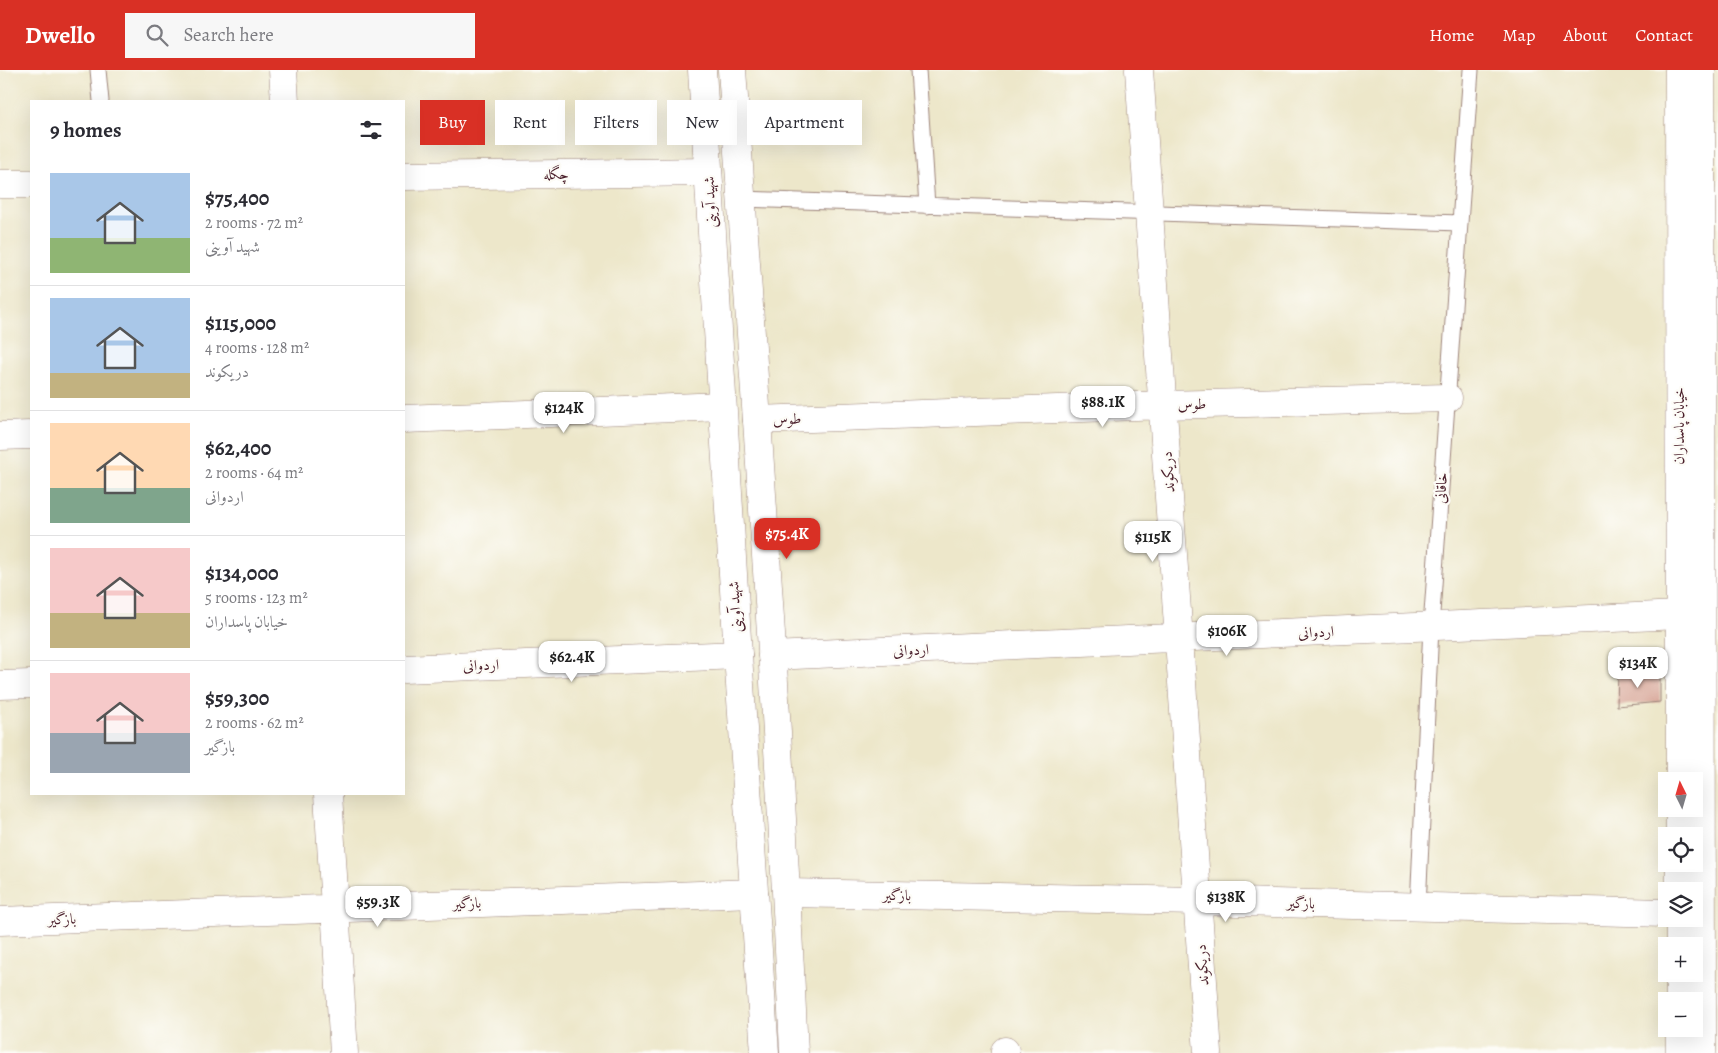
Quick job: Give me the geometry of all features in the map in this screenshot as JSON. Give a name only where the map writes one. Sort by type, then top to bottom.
[{"type":"street","points":[[283,70],[285,100]]},
{"type":"street","name":"شهید آوینی","points":[[702,70],[722,406],[765,1053]]},
{"type":"street","name":"شهید آوینی","points":[[732,70],[757,420],[787,893],[794,1053]]},
{"type":"street","name":"دریکوند","points":[[1139,70],[1208,1053]]},
{"type":"street","name":"خیابان پاسداران","points":[[1682,772],[1700,662],[1680,615],[1700,75]]},
{"type":"street","name":"خیابان پاسداران","points":[[1700,75],[1702,1053]]},
{"type":"street","name":"چگله","points":[[405,176],[708,172]]},
{"type":"street","points":[[0,184],[30,184]]},
{"type":"street","name":"طوس","points":[[757,420],[1163,404],[1448,398]]},
{"type":"street","points":[[405,419],[722,406]]},
{"type":"street","points":[[0,436],[30,435]]},
{"type":"street","name":"اردوانی","points":[[772,656],[1680,615]]},
{"type":"street","name":"اردوانی","points":[[405,669],[738,655]]},
{"type":"street","points":[[0,685],[30,684]]},
{"type":"street","points":[[328,795],[344,1053]]},
{"type":"street","name":"بازگیر","points":[[0,921],[754,893]]},
{"type":"street","name":"بازگیر","points":[[787,893],[1658,913]]},
{"type":"street","points":[[1680,1037],[1680,1053]]},
{"type":"lane","points":[[98,70],[101,100]]},
{"type":"lane","points":[[918,70],[928,206]]},
{"type":"lane","name":"خاقانی","points":[[1418,906],[1431,627],[1471,70]]},
{"type":"lane","points":[[741,199],[1460,223]]},
{"type":"building","points":[[1618,673],[1660,673],[1660,702],[1617,706]]}]
